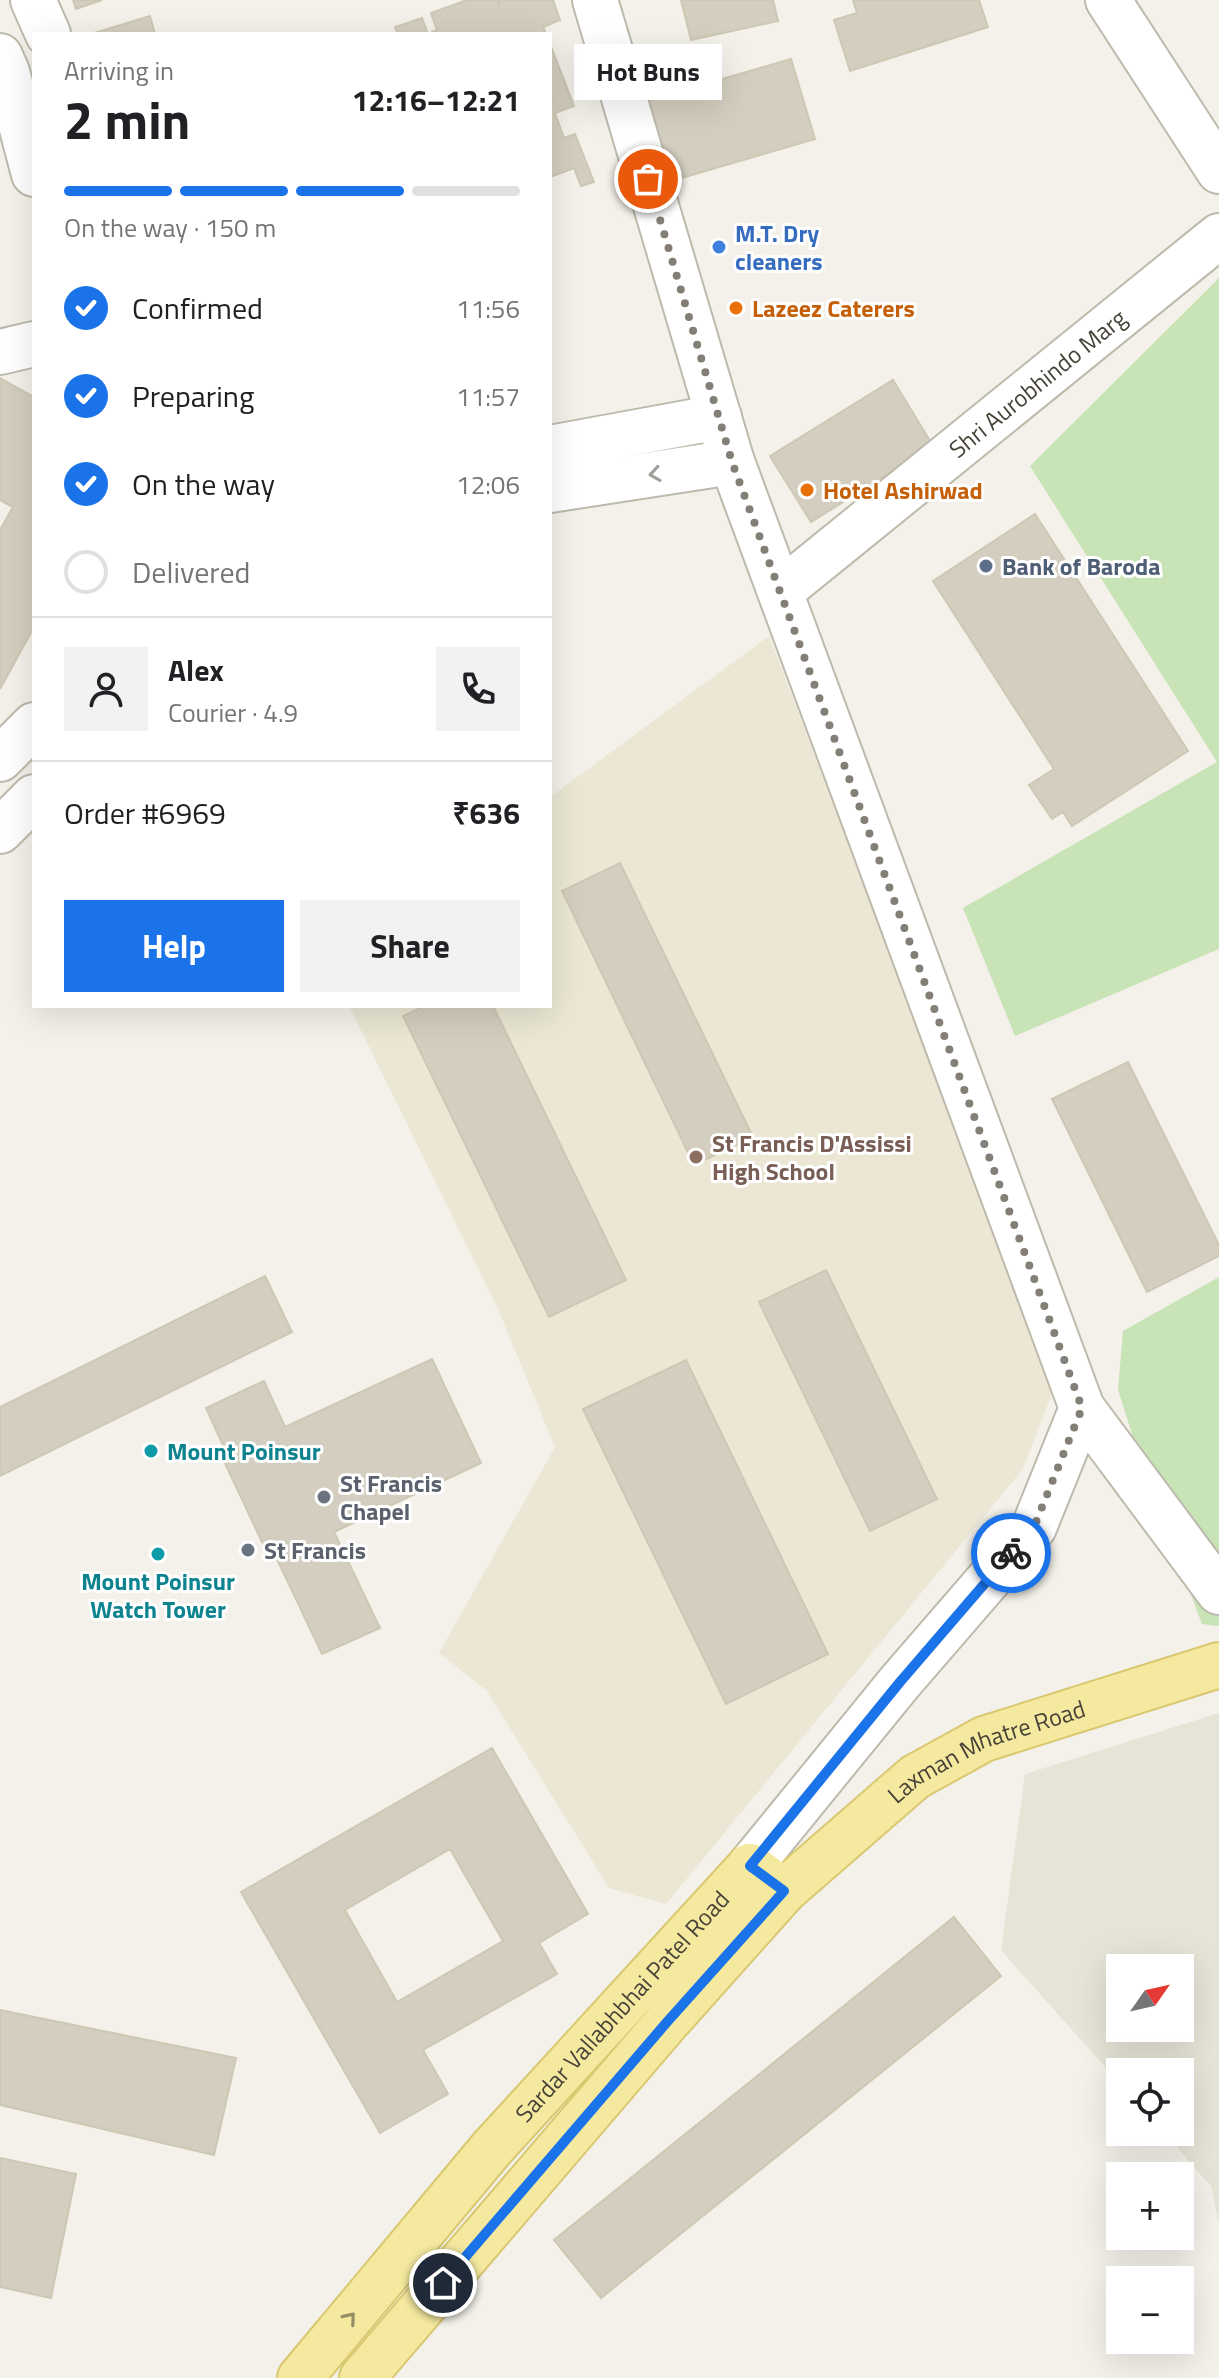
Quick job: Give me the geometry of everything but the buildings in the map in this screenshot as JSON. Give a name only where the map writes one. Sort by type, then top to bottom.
[{"type":"main road","name":"Laxman Mhatre Road","points":[[784,1891],[915,1777],[984,1739],[1219,1665]]},
{"type":"main road","points":[[750,1866],[784,1891]]},
{"type":"main road","name":"Sardar Vallabhbhai Patel Road","points":[[300,2378],[492,2148],[750,1866]]},
{"type":"main road","name":"Sardar Vallabhbhai Patel Road","points":[[362,2378],[667,2022],[784,1891]]},
{"type":"street","points":[[33,0],[47,32]]},
{"type":"street","points":[[595,0],[732,462],[1082,1408],[1219,1592]]},
{"type":"street","points":[[1108,0],[1219,171]]},
{"type":"street","points":[[0,56],[32,166]]},
{"type":"street","name":"Shri Aurobhindo Marg","points":[[781,591],[1219,236]]},
{"type":"street","points":[[0,352],[32,344]]},
{"type":"street","points":[[552,448],[719,417]]},
{"type":"street","points":[[552,490],[732,462]]},
{"type":"street","points":[[0,759],[32,727]]},
{"type":"street","points":[[0,831],[32,799]]},
{"type":"street","points":[[750,1866],[900,1682],[1034,1527],[1082,1408]]},
{"type":"shaded area","name":"St Francis D'Assissi High School","points":[[769,636],[1055,1385],[1023,1469],[666,1904],[609,1888],[487,1691],[439,1653],[555,1447],[498,1309],[350,1008],[552,1008],[552,796]]},
{"type":"shaded area","points":[[1219,1713],[1219,2224],[1211,2186],[1194,2167],[1194,2162],[1190,2162],[1175,2146],[1194,2146],[1194,2058],[1106,2058],[1106,2068],[1001,1950],[1025,1774]]},
{"type":"green space","points":[[1219,278],[1219,949],[1015,1036],[963,908],[1217,762],[1030,466]]},
{"type":"green space","points":[[1219,1277],[1219,1626],[1202,1624],[1139,1456],[1118,1390],[1123,1331]]},
{"type":"way so far","points":[[648,179],[732,462],[1082,1408],[1034,1527],[1011,1553]]},
{"type":"place","name":"Hot Buns","points":[[648,179]]},
{"type":"place","name":"M.T. Dry cleaners","points":[[719,247]]},
{"type":"place","name":"Lazeez Caterers","points":[[736,308]]},
{"type":"place","name":"Hotel Ashirwad","points":[[807,490]]},
{"type":"place","name":"Bank of Baroda","points":[[986,566]]},
{"type":"place","name":"St Francis D'Assissi High School","points":[[696,1157]]},
{"type":"place","name":"Mount Poinsur","points":[[151,1451]]},
{"type":"place","name":"St Francis Chapel","points":[[324,1497]]},
{"type":"place","name":"St Francis","points":[[248,1550]]},
{"type":"place","name":"Mount Poinsur Watch Tower","points":[[158,1554]]},
{"type":"route","points":[[443,2283],[784,1891],[750,1866],[900,1682],[1011,1553]]}]
